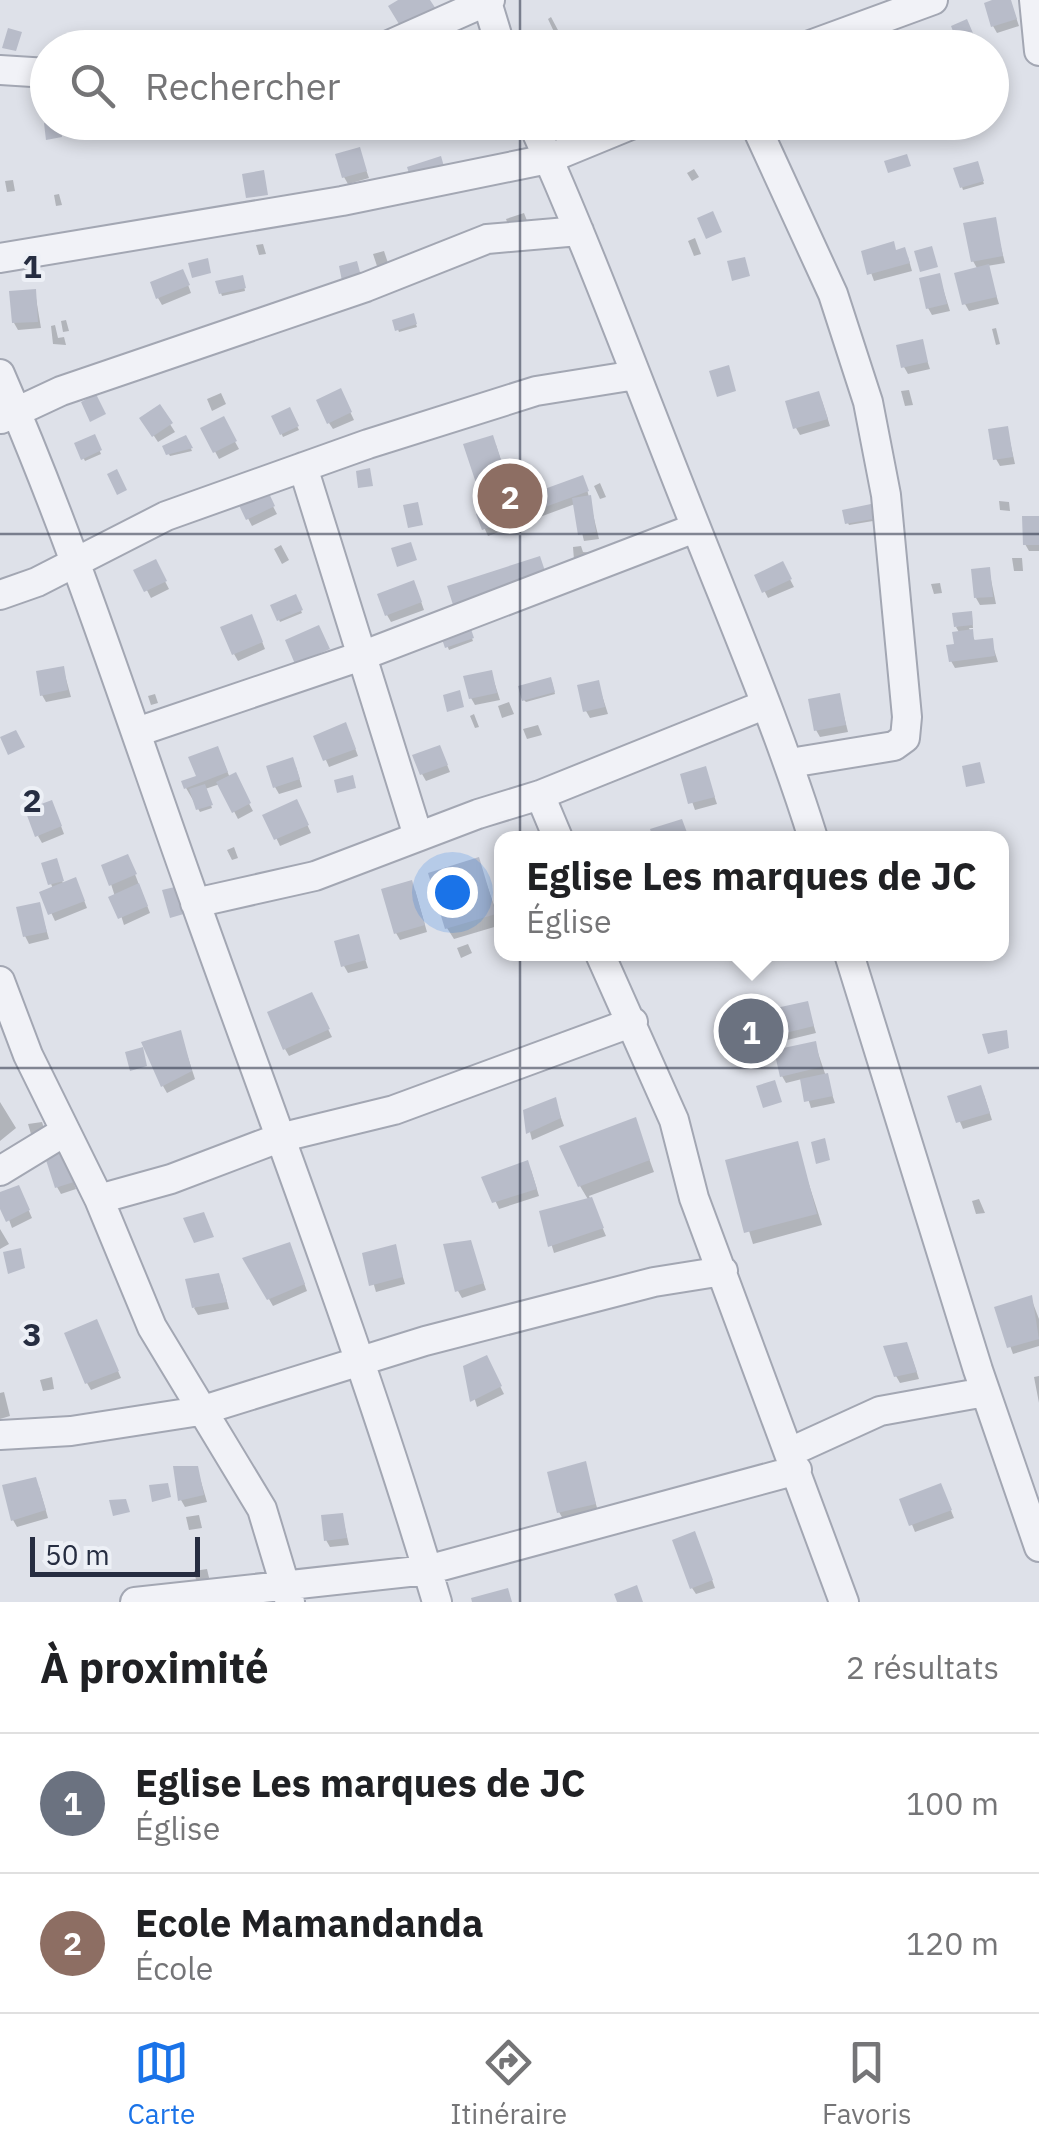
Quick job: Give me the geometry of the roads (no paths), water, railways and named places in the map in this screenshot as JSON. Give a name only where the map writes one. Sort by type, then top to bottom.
[{"type":"street","points":[[851,30],[933,0]]},
{"type":"street","points":[[1034,0],[1039,51]]},
{"type":"street","points":[[423,30],[488,1],[496,30]]},
{"type":"street","points":[[0,70],[30,72]]},
{"type":"street","points":[[540,140],[790,762],[811,831]]},
{"type":"street","points":[[0,258],[342,201],[548,159],[594,140]]},
{"type":"street","points":[[762,140],[833,294],[872,416],[886,495],[907,717],[905,738],[894,746],[790,762]]},
{"type":"street","points":[[8,416],[61,391],[366,287],[487,240],[579,231]]},
{"type":"street","points":[[0,374],[8,416],[77,558],[195,903],[362,1361],[437,1602]]},
{"type":"street","points":[[0,595],[37,582],[77,558],[166,516],[303,467],[536,390],[636,375]]},
{"type":"street","points":[[303,467],[418,836]]},
{"type":"street","points":[[137,732],[364,655],[696,528]]},
{"type":"street","points":[[195,903],[315,876],[418,836],[540,796],[764,705]]},
{"type":"street","points":[[540,796],[555,831]]},
{"type":"street","points":[[604,961],[634,1022],[674,1120],[694,1198],[844,1602]]},
{"type":"street","points":[[851,961],[986,1392],[1039,1547]]},
{"type":"street","points":[[0,982],[152,1327],[262,1509],[289,1595]]},
{"type":"street","points":[[98,1199],[171,1179],[279,1138],[394,1110],[634,1022]]},
{"type":"street","points":[[0,1171],[64,1132]]},
{"type":"street","points":[[0,1434],[71,1431],[200,1412],[362,1361],[586,1298],[723,1270]]},
{"type":"street","points":[[134,1602],[289,1595],[428,1570],[793,1461],[880,1411],[986,1392]]},
{"type":"place","name":"Ecole Mamandanda","points":[[510,496]]},
{"type":"place","name":"Eglise Les marques de JC","points":[[751,1031]]}]
